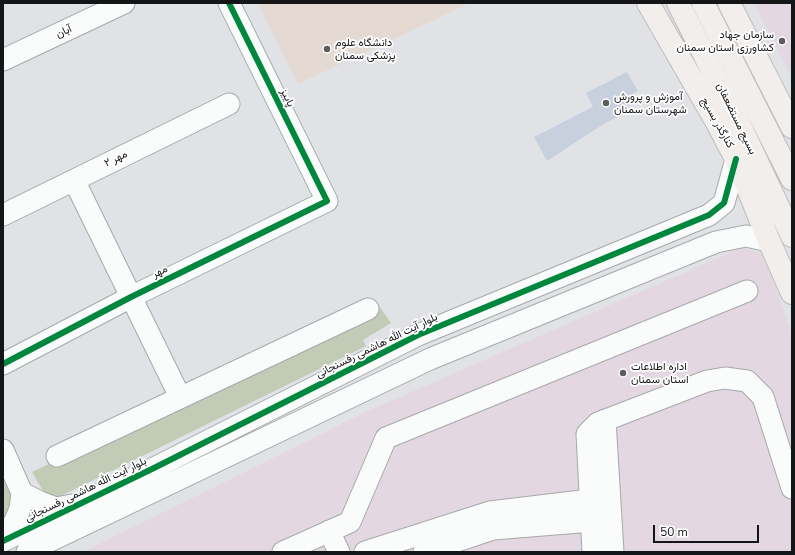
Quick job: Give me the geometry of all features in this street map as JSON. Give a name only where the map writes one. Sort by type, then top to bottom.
[{"type":"main road","name":"کنارگذر بسیج","points":[[648,3],[716,121],[736,159],[769,242],[792,293]]},
{"type":"main road","name":"بسیج مستضعفان","points":[[678,3],[736,117],[792,236]]},
{"type":"main road","name":"بسیج مستضعفان","points":[[703,3],[792,179]]},
{"type":"main road","points":[[729,3],[792,127]]},
{"type":"street","name":"آبان","points":[[4,59],[124,3]]},
{"type":"street","name":"پاییز","points":[[229,3],[327,201]]},
{"type":"street","name":"مهر ۲","points":[[3,215],[229,104]]},
{"type":"street","name":"بلوار آیت الله هاشمی رفسنجانی","points":[[27,552],[159,477],[418,335],[709,215],[724,203],[736,159]]},
{"type":"street","points":[[74,180],[180,397]]},
{"type":"street","name":"مهر","points":[[3,364],[131,297],[327,201]]},
{"type":"street","name":"بلوار آیت الله هاشمی رفسنجانی","points":[[3,541],[79,504],[159,477],[430,359],[716,242],[746,236],[769,242]]},
{"type":"street","points":[[583,267],[594,292]]},
{"type":"street","points":[[283,552],[350,522],[386,438],[747,291]]},
{"type":"street","points":[[57,456],[368,309]]},
{"type":"street","points":[[594,552],[596,512],[586,434],[598,423],[604,420],[707,380],[725,378],[747,381],[763,397],[792,488]]},
{"type":"street","points":[[3,450],[22,493],[20,509],[14,523],[3,534]]},
{"type":"street","points":[[22,493],[56,508],[79,504]]},
{"type":"street","points":[[365,552],[490,512],[596,512]]},
{"type":"street","points":[[424,552],[493,529],[596,512]]},
{"type":"street","points":[[596,512],[613,552]]},
{"type":"street","points":[[330,531],[339,552]]},
{"type":"shaded area","name":"دانشگاه علوم پزشکی سمنان","points":[[258,3],[470,3],[298,84]]},
{"type":"shaded area","name":"سازمان جهاد کشاورزی استان سمنان","points":[[754,3],[792,3],[792,78]]},
{"type":"shaded area","name":"اداره اطلاعات استان سمنان","points":[[743,247],[765,255],[792,335],[792,552],[83,552],[368,411]]},
{"type":"green space","points":[[379,306],[391,323],[363,340],[366,346],[71,491],[60,496],[46,496],[32,472]]},
{"type":"green space","points":[[3,479],[16,505],[3,524]]},
{"type":"building","points":[[627,72],[638,91],[625,98],[631,111],[605,123],[547,161],[534,137],[593,107],[586,93]]},
{"type":"cycle path","points":[[3,364],[131,297],[327,201],[229,3]]},
{"type":"cycle path","points":[[3,541],[154,468],[418,335],[709,215],[724,203],[736,159]]},
{"type":"place","name":"سازمان جهاد کشاورزی استان سمنان","points":[[782,41]]},
{"type":"place","name":"دانشگاه علوم پزشکی سمنان","points":[[327,49]]},
{"type":"place","name":"آموزش و پرورش شهرستان سمنان","points":[[606,103]]},
{"type":"place","name":"اداره اطلاعات استان سمنان","points":[[623,373]]}]
